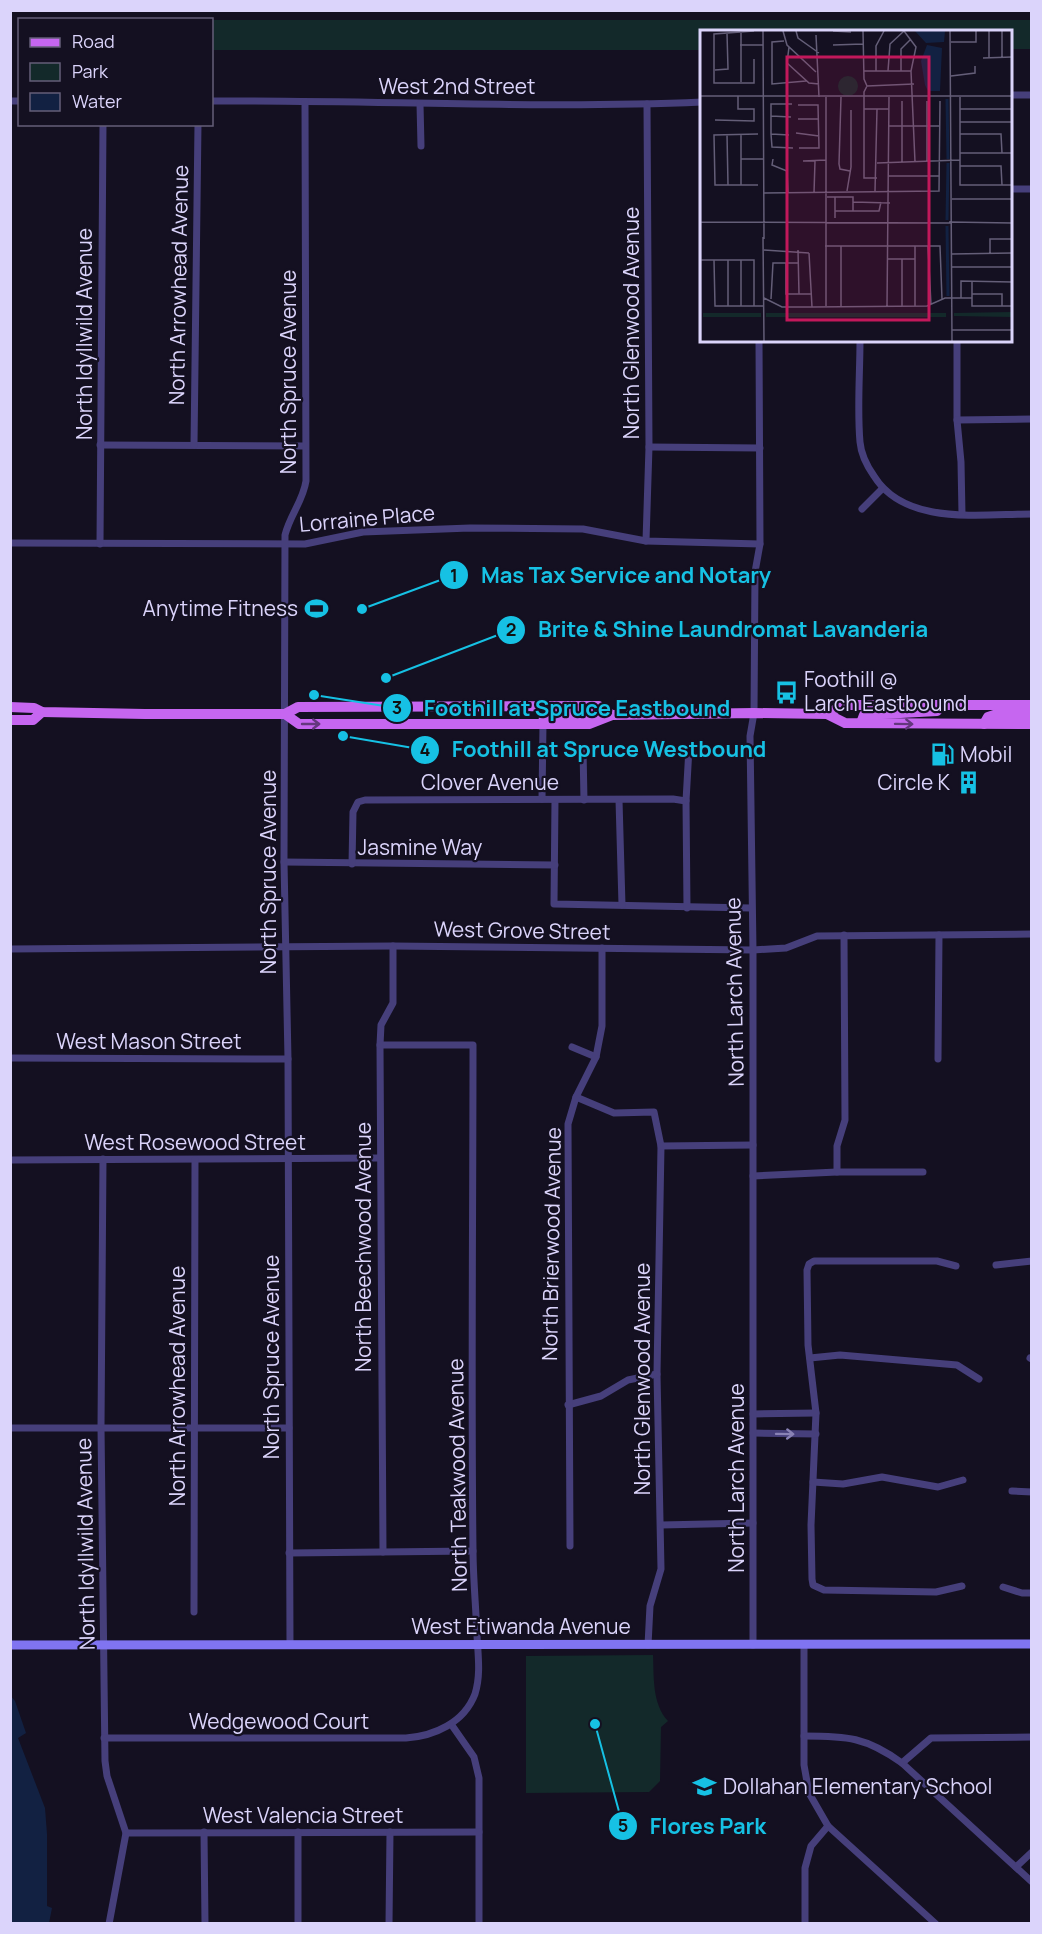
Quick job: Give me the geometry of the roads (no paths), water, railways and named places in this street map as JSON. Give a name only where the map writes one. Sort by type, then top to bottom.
[{"type":"main road","points":[[827,714],[843,705],[1032,705]]},
{"type":"main road","points":[[861,723],[864,715],[934,712],[947,705]]},
{"type":"main road","points":[[10,707],[32,707],[42,712],[285,714],[298,707],[598,706],[612,715]]},
{"type":"main road","points":[[10,720],[33,720],[42,712]]},
{"type":"main road","points":[[285,714],[299,724],[589,724],[612,715],[754,713],[827,714],[845,723],[1032,723]]},
{"type":"main road","points":[[984,724],[988,717],[997,714],[1032,714]]},
{"type":"street","points":[[1012,95],[1032,95]]},
{"type":"street","name":"West 2nd Street","points":[[213,101],[420,104],[700,102]]},
{"type":"street","name":"North Spruce Avenue","points":[[290,1645],[288,1059],[284,862],[285,543],[287,526],[304,491],[306,102]]},
{"type":"street","points":[[420,104],[421,146]]},
{"type":"street","name":"North Glenwood Avenue","points":[[646,541],[649,447],[647,104]]},
{"type":"street","name":"North Idyllwild Avenue","points":[[100,544],[103,126]]},
{"type":"street","name":"North Arrowhead Avenue","points":[[194,445],[198,126]]},
{"type":"street","points":[[1012,189],[1032,189]]},
{"type":"street","name":"North Larch Avenue","points":[[753,1645],[753,950],[750,736],[754,713],[755,572],[760,544],[759,342]]},
{"type":"street","points":[[860,342],[860,444],[868,467],[882,489],[907,505],[927,511],[962,514],[1032,514]]},
{"type":"street","points":[[957,342],[957,420],[962,514]]},
{"type":"street","points":[[957,420],[1032,419]]},
{"type":"street","points":[[100,445],[305,446]]},
{"type":"street","points":[[649,447],[760,447]]},
{"type":"street","points":[[862,509],[882,489]]},
{"type":"street","name":"Lorraine Place","points":[[10,543],[305,544],[365,532],[470,528],[583,529],[646,541],[760,544]]},
{"type":"street","points":[[542,799],[543,724]]},
{"type":"street","points":[[687,908],[686,801],[689,748]]},
{"type":"street","points":[[583,749],[584,800]]},
{"type":"street","name":"Clover Avenue","points":[[352,864],[353,812],[358,802],[365,800],[686,801]]},
{"type":"street","points":[[555,800],[554,904],[751,908]]},
{"type":"street","points":[[619,800],[622,905]]},
{"type":"street","name":"Jasmine Way","points":[[284,862],[555,865]]},
{"type":"street","name":"West Grove Street","points":[[10,949],[393,946],[753,950],[786,948],[817,936],[1032,934]]},
{"type":"street","points":[[837,1172],[837,1146],[845,1120],[844,935]]},
{"type":"street","points":[[938,1059],[939,935]]},
{"type":"street","name":"North Beechwood Avenue","points":[[383,1552],[380,1046],[381,1025],[393,1003],[393,946]]},
{"type":"street","name":"North Brierwood Avenue","points":[[570,1546],[568,1124],[576,1097],[596,1057],[602,1026],[602,948]]},
{"type":"street","name":"North Teakwood Avenue","points":[[380,1046],[473,1045],[473,1551],[478,1679],[474,1696],[462,1715],[451,1724]]},
{"type":"street","points":[[572,1047],[596,1057]]},
{"type":"street","name":"West Mason Street","points":[[10,1058],[288,1059]]},
{"type":"street","name":"North Glenwood Avenue","points":[[576,1097],[614,1113],[654,1112],[661,1146],[657,1374],[661,1569],[650,1606],[648,1645]]},
{"type":"street","points":[[661,1146],[753,1145]]},
{"type":"street","name":"West Rosewood Street","points":[[10,1160],[380,1158]]},
{"type":"street","name":"North Idyllwild Avenue","points":[[103,1159],[101,1427],[104,1738],[107,1776],[126,1833],[109,1923]]},
{"type":"street","name":"North Arrowhead Avenue","points":[[194,1612],[195,1160]]},
{"type":"street","points":[[753,1176],[837,1172],[923,1172]]},
{"type":"street","points":[[956,1266],[937,1262],[814,1261],[809,1263],[807,1270],[810,1358],[816,1413],[811,1525],[812,1579],[813,1585],[824,1590],[936,1592],[962,1586]]},
{"type":"street","points":[[996,1265],[1032,1261]]},
{"type":"street","points":[[810,1358],[840,1355],[957,1365],[979,1379]]},
{"type":"street","points":[[568,1404],[602,1396],[628,1380],[657,1374]]},
{"type":"street","points":[[753,1414],[816,1413]]},
{"type":"street","points":[[10,1428],[289,1428]]},
{"type":"street","points":[[753,1433],[816,1434]]},
{"type":"street","points":[[813,1482],[843,1484],[882,1477],[938,1487],[963,1480]]},
{"type":"street","points":[[1012,1491],[1032,1492]]},
{"type":"street","points":[[661,1525],[753,1523]]},
{"type":"street","points":[[289,1553],[473,1551]]},
{"type":"street","points":[[1004,1587],[1022,1593],[1032,1593]]},
{"type":"street","points":[[804,1644],[804,1765],[809,1793],[828,1826],[936,1923]]},
{"type":"street","name":"West Etiwanda Avenue","points":[[10,1645],[1032,1644]]},
{"type":"street","points":[[451,1724],[474,1757],[479,1778],[479,1923]]},
{"type":"street","name":"Wedgewood Court","points":[[104,1738],[406,1738],[425,1737],[451,1724]]},
{"type":"street","points":[[804,1736],[835,1736],[859,1740],[882,1748],[902,1763],[1032,1882]]},
{"type":"street","points":[[902,1763],[931,1738],[1032,1737]]},
{"type":"street","points":[[805,1923],[805,1868],[811,1846],[828,1826]]},
{"type":"street","points":[[298,1832],[298,1923]]},
{"type":"street","points":[[388,1923],[390,1832]]},
{"type":"street","name":"West Valencia Street","points":[[126,1833],[479,1832]]},
{"type":"street","points":[[204,1833],[205,1923]]},
{"type":"street","points":[[1016,1867],[1032,1852]]},
{"type":"water","points":[[10,1695],[15,1701],[26,1733],[18,1738],[45,1808],[47,1906],[52,1908],[49,1923],[11,1923]]},
{"type":"place","name":"Anytime Fitness","points":[[316,609]]},
{"type":"place","name":"Mas Tax Service and Notary","points":[[362,609]]},
{"type":"place","name":"Brite & Shine Laundromat Lavanderia","points":[[386,678]]},
{"type":"place","name":"Foothill @ Larch Eastbound","points":[[786,692]]},
{"type":"place","name":"Foothill at Spruce Eastbound","points":[[314,695]]},
{"type":"place","name":"Foothill at Spruce Westbound","points":[[343,736]]},
{"type":"place","name":"Mobil","points":[[942,755]]},
{"type":"place","name":"Circle K","points":[[968,783]]},
{"type":"place","name":"Flores Park","points":[[595,1724]]},
{"type":"place","name":"Dollahan Elementary School","points":[[705,1787]]}]
